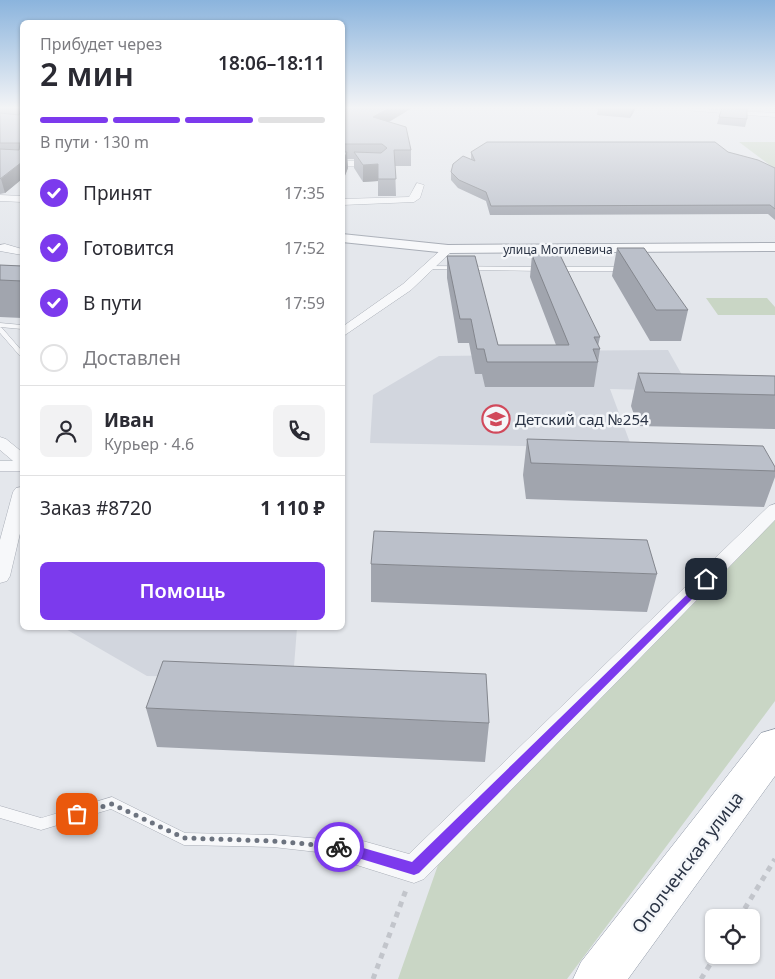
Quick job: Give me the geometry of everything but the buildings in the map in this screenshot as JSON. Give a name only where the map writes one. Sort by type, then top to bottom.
[{"type":"highway","name":"Ополченская улица","points":[[598,979],[775,745]]},
{"type":"street","points":[[345,164],[382,164]]},
{"type":"street","points":[[345,202],[411,200],[415,198],[420,185]]},
{"type":"street","points":[[0,198],[20,199]]},
{"type":"street","name":"улица Могилевича","points":[[345,238],[448,249],[775,247]]},
{"type":"street","points":[[3,248],[17,240]]},
{"type":"street","points":[[3,248],[20,252]]},
{"type":"street","points":[[345,331],[407,287],[448,249]]},
{"type":"street","points":[[0,442],[20,458]]},
{"type":"street","points":[[0,466],[20,466]]},
{"type":"street","points":[[0,576],[20,500]]},
{"type":"street","points":[[338,847],[414,869],[775,510]]},
{"type":"lane","points":[[428,268],[617,269],[626,266],[617,249]]},
{"type":"lane","points":[[0,325],[20,327]]},
{"type":"lane","points":[[0,329],[20,353]]},
{"type":"lane","points":[[0,812],[41,824],[112,804],[184,838],[273,841],[338,847]]},
{"type":"path","points":[[745,909],[775,860]]},
{"type":"path","points":[[373,979],[414,869]]},
{"type":"path","points":[[701,979],[710,964]]},
{"type":"shaded area","name":"Детский сад №254","points":[[668,350],[691,391],[610,389],[632,448],[370,443],[373,395],[439,356],[522,355],[521,351]]},
{"type":"shaded area","points":[[67,630],[297,630],[293,679],[147,676]]},
{"type":"green space","points":[[755,154],[775,154],[775,169]]},
{"type":"green space","points":[[706,298],[767,298],[775,307],[775,315],[718,315]]},
{"type":"green space","points":[[775,520],[775,701],[567,979],[398,979],[438,865]]},
{"type":"way so far","points":[[77,814],[112,804],[184,838],[273,841],[339,847]]},
{"type":"place","name":"Детский сад №254","points":[[496,419]]},
{"type":"route","points":[[339,847],[414,869],[706,579]]}]
